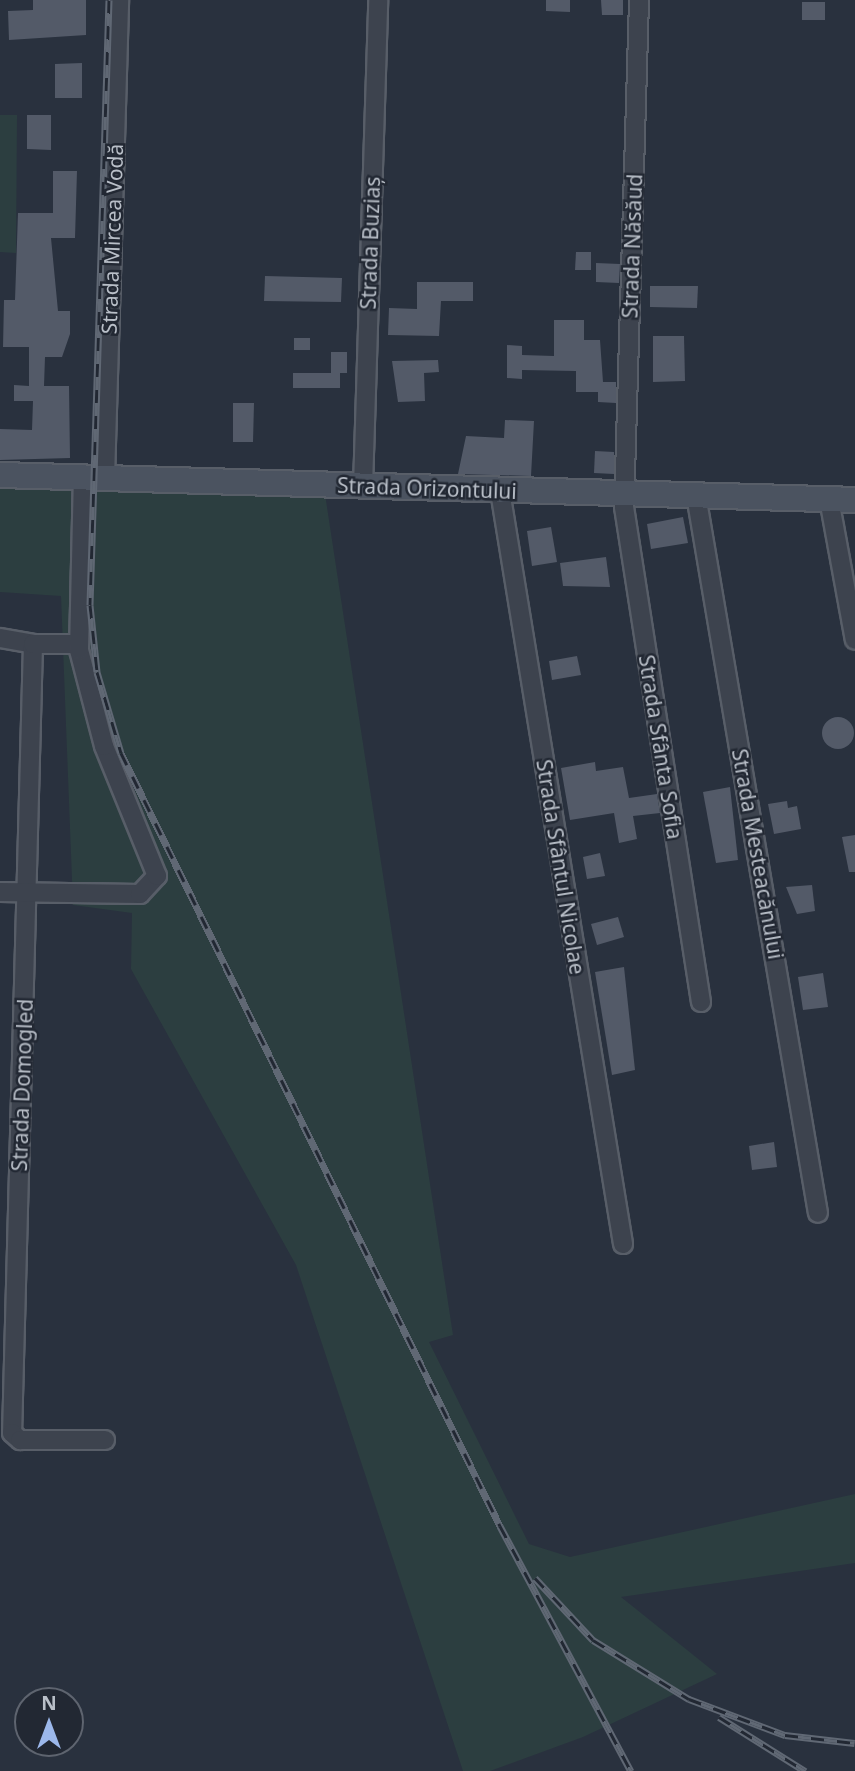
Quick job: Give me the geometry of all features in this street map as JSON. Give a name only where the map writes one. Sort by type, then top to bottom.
[{"type":"street","name":"Strada Mircea Vodă","points":[[27,892],[140,894],[156,876],[104,746],[78,644],[94,478],[119,0]]},
{"type":"street","name":"Strada Buziaș","points":[[363,487],[377,0]]},
{"type":"street","name":"Strada Năsăud","points":[[626,492],[639,0]]},
{"type":"street","name":"Strada Orizontului","points":[[0,475],[855,500]]},
{"type":"street","name":"Strada Sfântul Nicolae","points":[[500,491],[623,1244]]},
{"type":"street","name":"Strada Sfânta Sofia","points":[[626,492],[701,1002]]},
{"type":"street","name":"Strada Mesteacănului","points":[[696,495],[818,1213]]},
{"type":"street","points":[[829,499],[855,640]]},
{"type":"street","points":[[0,638],[33,644],[78,644]]},
{"type":"street","points":[[0,892],[27,892],[33,644]]},
{"type":"street","name":"Strada Domogled","points":[[27,892],[12,1433],[20,1440],[105,1440]]},
{"type":"shaded area","points":[[0,115],[17,115],[16,253],[0,252]]},
{"type":"shaded area","points":[[0,484],[325,494],[453,1335],[429,1342],[529,1544],[570,1557],[855,1494],[855,1563],[621,1597],[717,1674],[583,1737],[490,1771],[463,1771],[296,1265],[131,969],[132,913],[73,905],[61,596],[0,592]]},
{"type":"building","points":[[33,0],[86,0],[86,35],[9,40],[8,11],[33,10]]},
{"type":"building","points":[[546,0],[570,0],[570,12],[546,11]]},
{"type":"building","points":[[601,0],[623,0],[623,15],[602,15]]},
{"type":"building","points":[[802,2],[825,2],[825,20],[802,20]]},
{"type":"building","points":[[82,63],[82,98],[55,98],[55,64]]},
{"type":"building","points":[[27,115],[51,115],[51,150],[27,149]]},
{"type":"building","points":[[53,171],[77,171],[75,238],[51,238],[58,311],[70,311],[70,334],[62,357],[45,357],[44,386],[69,386],[70,458],[0,460],[0,429],[32,430],[33,401],[14,401],[14,385],[29,386],[29,347],[3,347],[4,300],[15,300],[18,213],[53,213]]},
{"type":"building","points":[[576,252],[591,252],[591,270],[575,270]]},
{"type":"building","points":[[596,263],[620,264],[619,283],[596,282]]},
{"type":"building","points":[[265,276],[342,278],[341,302],[264,301]]},
{"type":"building","points":[[417,282],[473,282],[473,301],[441,301],[439,336],[388,335],[389,308],[417,309]]},
{"type":"building","points":[[650,286],[698,286],[697,308],[650,307]]},
{"type":"building","points":[[554,320],[584,320],[584,340],[600,340],[603,382],[616,382],[616,403],[598,402],[598,392],[576,392],[576,371],[522,370],[522,379],[507,378],[507,345],[522,346],[522,355],[554,356]]},
{"type":"building","points":[[653,336],[684,336],[685,381],[653,382]]},
{"type":"building","points":[[294,338],[310,338],[310,350],[294,350]]},
{"type":"building","points":[[331,352],[347,352],[347,373],[331,373]]},
{"type":"building","points":[[438,360],[439,372],[424,373],[425,401],[398,402],[392,361]]},
{"type":"building","points":[[293,373],[340,373],[340,388],[293,388]]},
{"type":"building","points":[[233,403],[254,403],[253,442],[233,442]]},
{"type":"building","points":[[505,420],[534,421],[531,476],[458,474],[466,436],[504,438]]},
{"type":"building","points":[[595,451],[614,452],[614,474],[594,473]]},
{"type":"building","points":[[683,517],[688,543],[651,549],[647,524]]},
{"type":"building","points":[[551,527],[557,562],[532,566],[527,531]]},
{"type":"building","points":[[606,557],[610,587],[563,586],[560,563]]},
{"type":"building","points":[[577,656],[581,675],[552,680],[549,661]]},
{"type":"building","points":[[838,717],[849,722],[854,733],[849,744],[838,749],[827,744],[822,733],[827,722]]},
{"type":"building","points":[[595,762],[596,771],[623,767],[629,798],[657,794],[660,813],[633,816],[637,839],[619,843],[614,813],[570,820],[561,768]]},
{"type":"building","points":[[730,787],[738,860],[716,863],[703,792]]},
{"type":"building","points":[[787,801],[788,808],[797,806],[801,829],[774,834],[768,804]]},
{"type":"building","points":[[855,835],[855,872],[849,872],[842,837]]},
{"type":"building","points":[[600,853],[605,876],[587,879],[583,857]]},
{"type":"building","points":[[812,885],[815,911],[797,914],[786,887]]},
{"type":"building","points":[[618,917],[624,937],[597,945],[591,924]]},
{"type":"building","points":[[624,967],[635,1070],[612,1075],[595,972]]},
{"type":"building","points":[[823,973],[828,1007],[803,1010],[798,977]]},
{"type":"building","points":[[774,1142],[777,1167],[752,1170],[749,1146]]},
{"type":"railway","points":[[109,0],[90,605],[97,672],[121,753],[500,1526],[631,1771]]},
{"type":"railway","points":[[535,1578],[593,1640],[689,1699],[785,1735],[855,1743]]},
{"type":"railway","points":[[719,1717],[805,1771]]}]
